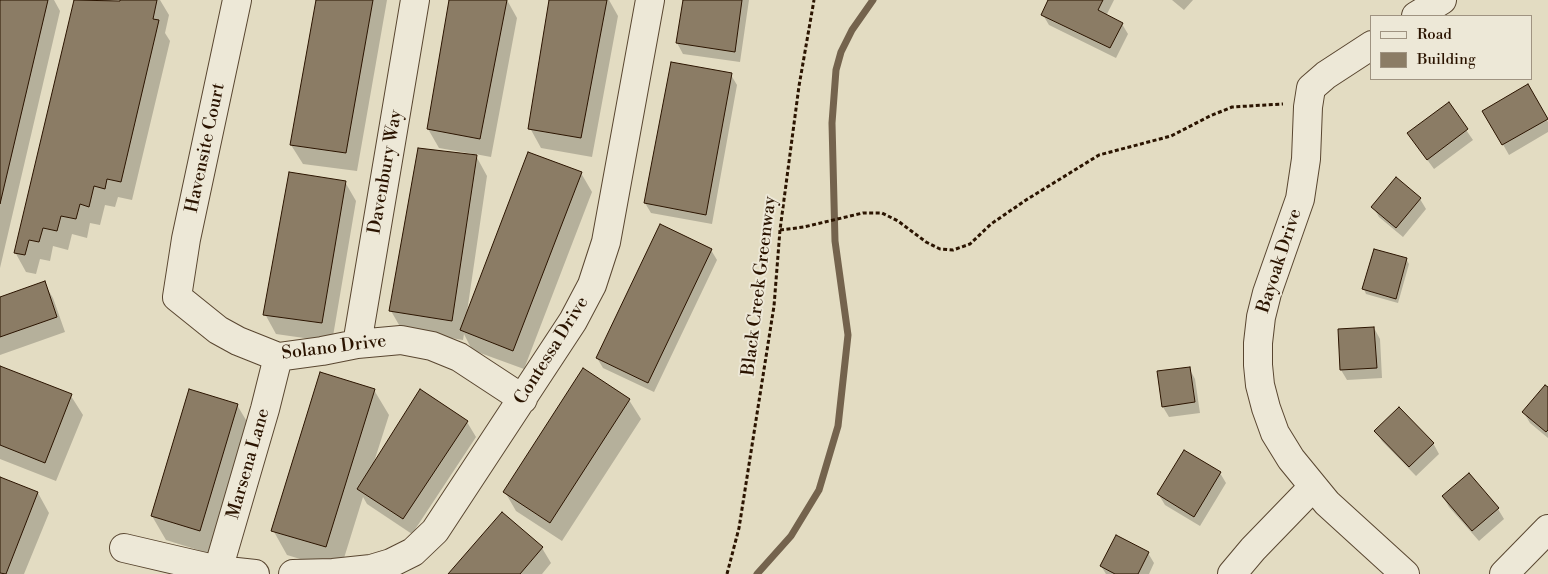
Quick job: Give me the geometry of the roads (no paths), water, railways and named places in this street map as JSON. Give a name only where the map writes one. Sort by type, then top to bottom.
[{"type":"street","name":"Havensite Court","points":[[177,297],[186,239],[236,0]]},
{"type":"street","name":"Davenbury Way","points":[[357,344],[415,0]]},
{"type":"street","name":"Contessa Drive","points":[[293,574],[371,569],[391,563],[413,552],[435,531],[573,322],[592,285],[606,242],[650,0]]},
{"type":"street","points":[[1418,15],[1442,0]]},
{"type":"street","name":"Bayoak Drive","points":[[1370,46],[1326,75],[1312,88],[1308,107],[1306,159],[1300,199],[1267,293],[1261,317],[1258,343],[1260,386],[1275,433],[1291,459],[1327,503],[1404,574]]},
{"type":"street","name":"Solano Drive","points":[[177,297],[225,334],[278,357],[357,344],[401,340],[432,346],[459,357],[523,399]]},
{"type":"street","name":"Marsena Lane","points":[[218,570],[263,418],[278,357]]},
{"type":"street","points":[[1232,574],[1253,549],[1313,487]]},
{"type":"street","points":[[1504,574],[1548,529]]},
{"type":"street","points":[[124,548],[218,570],[256,574]]},
{"type":"waterway","points":[[757,574],[791,536],[819,490],[838,426],[848,335],[835,241],[832,123],[836,70],[841,52],[852,30],[873,0]]}]
